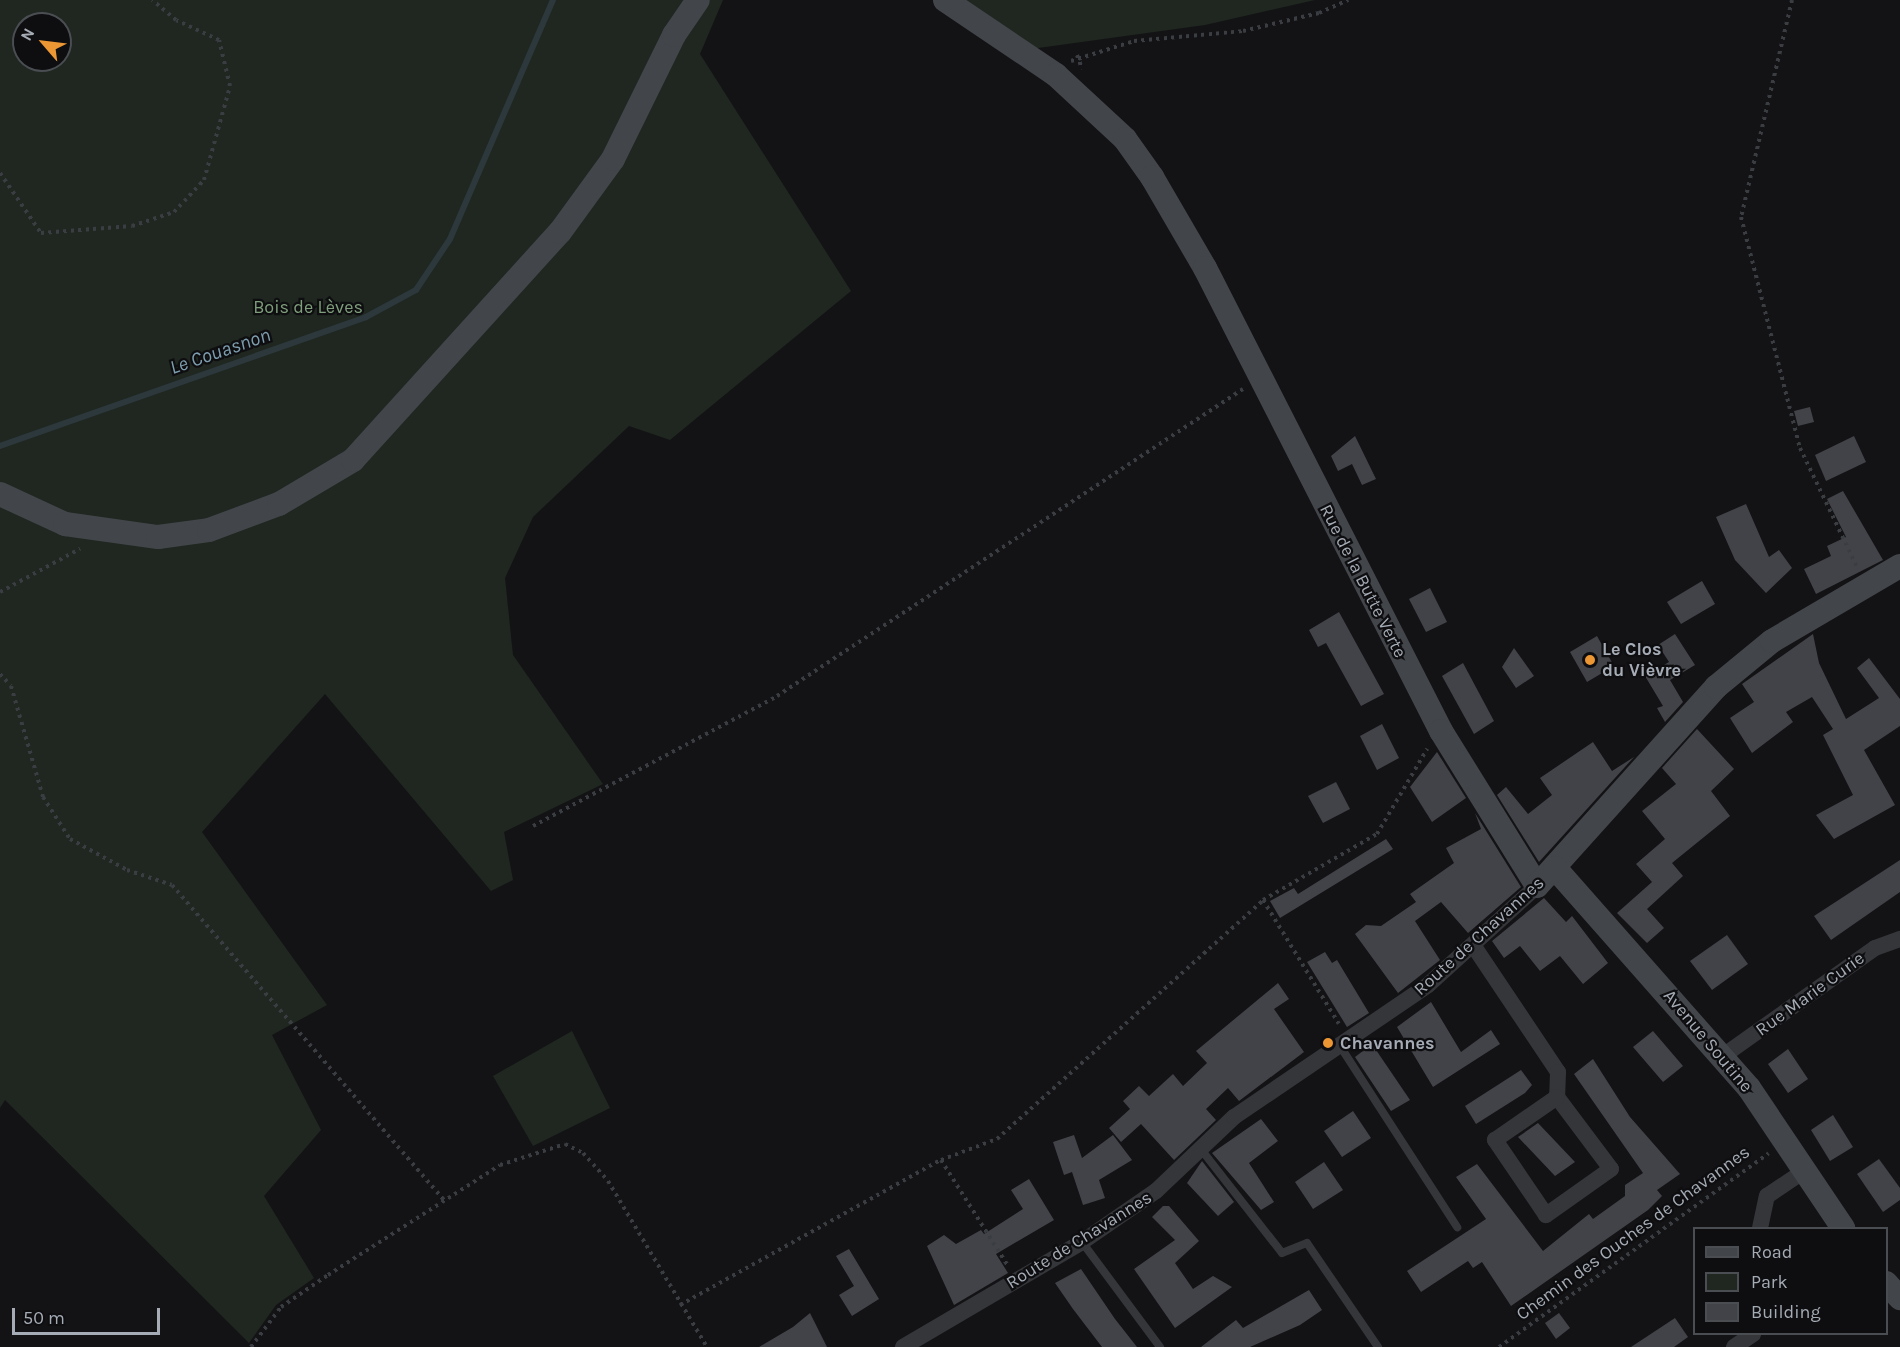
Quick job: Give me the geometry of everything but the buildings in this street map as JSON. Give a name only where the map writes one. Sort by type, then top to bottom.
[{"type":"street","points":[[0,494],[65,524],[117,535],[158,537],[209,530],[279,504],[353,460],[566,223],[613,159],[674,35],[698,0]]},
{"type":"street","name":"Rue de la Butte Verte","points":[[945,0],[1056,75],[1125,139],[1205,268],[1441,731],[1537,886]]},
{"type":"street","name":"Route de Chavannes","points":[[903,1347],[1082,1242],[1156,1191],[1234,1117],[1428,985],[1555,868],[1716,687],[1772,641],[1900,566]]},
{"type":"street","name":"Avenue Soutine","points":[[1555,868],[1723,1056],[1842,1227]]},
{"type":"street","name":"Rue Marie Curie","points":[[1723,1056],[1875,948],[1900,939]]},
{"type":"street","points":[[1473,945],[1558,1072],[1557,1097],[1611,1169],[1546,1215],[1495,1140],[1557,1097]]},
{"type":"street","points":[[1760,1227],[1767,1196],[1804,1171]]},
{"type":"street","points":[[1888,1284],[1900,1298]]},
{"type":"street","points":[[1734,1347],[1752,1335]]},
{"type":"lane","points":[[1344,1043],[1456,1227]]},
{"type":"lane","points":[[1200,1148],[1282,1253],[1307,1244],[1378,1347]]},
{"type":"lane","points":[[1082,1242],[1160,1347]]},
{"type":"path","points":[[0,173],[41,233],[132,226],[174,212],[204,180],[230,86],[219,40],[176,20],[152,0]]},
{"type":"path","points":[[1056,75],[1077,55],[1134,41],[1243,31],[1319,13],[1348,0]]},
{"type":"path","points":[[1792,0],[1741,217],[1804,458],[1866,584]]},
{"type":"path","points":[[533,826],[777,696],[1261,377]]},
{"type":"path","points":[[0,592],[69,553],[117,535]]},
{"type":"path","points":[[0,674],[11,686],[43,797],[70,839],[127,870],[172,885],[445,1201]]},
{"type":"path","points":[[680,1305],[941,1160],[997,1139],[1263,900],[1377,834],[1409,773],[1441,731]]},
{"type":"path","points":[[1263,900],[1344,1043]]},
{"type":"path","name":"Chemin des Ouches de Chavannes","points":[[1499,1347],[1784,1142]]},
{"type":"path","points":[[251,1347],[281,1307],[500,1165],[565,1144],[583,1153],[608,1182],[707,1347]]},
{"type":"path","points":[[941,1160],[1017,1279]]},
{"type":"green space","name":"Bois de Lèves","points":[[0,0],[723,0],[700,54],[851,291],[670,440],[629,426],[533,517],[505,578],[513,655],[603,784],[504,832],[513,880],[491,891],[325,694],[202,832],[327,1005],[272,1035],[321,1130],[264,1196],[314,1278],[276,1305],[249,1343],[5,1100],[0,1108]]},
{"type":"green space","points":[[962,0],[1315,0],[1205,25],[1031,49]]},
{"type":"green space","points":[[572,1031],[610,1108],[533,1146],[493,1076]]},
{"type":"waterway","name":"Le Couasnon","points":[[0,446],[366,317],[416,290],[450,239],[553,0]]},
{"type":"place","name":"Le Clos du Vièvre","points":[[1590,660]]},
{"type":"place","name":"Chavannes","points":[[1328,1043]]}]
